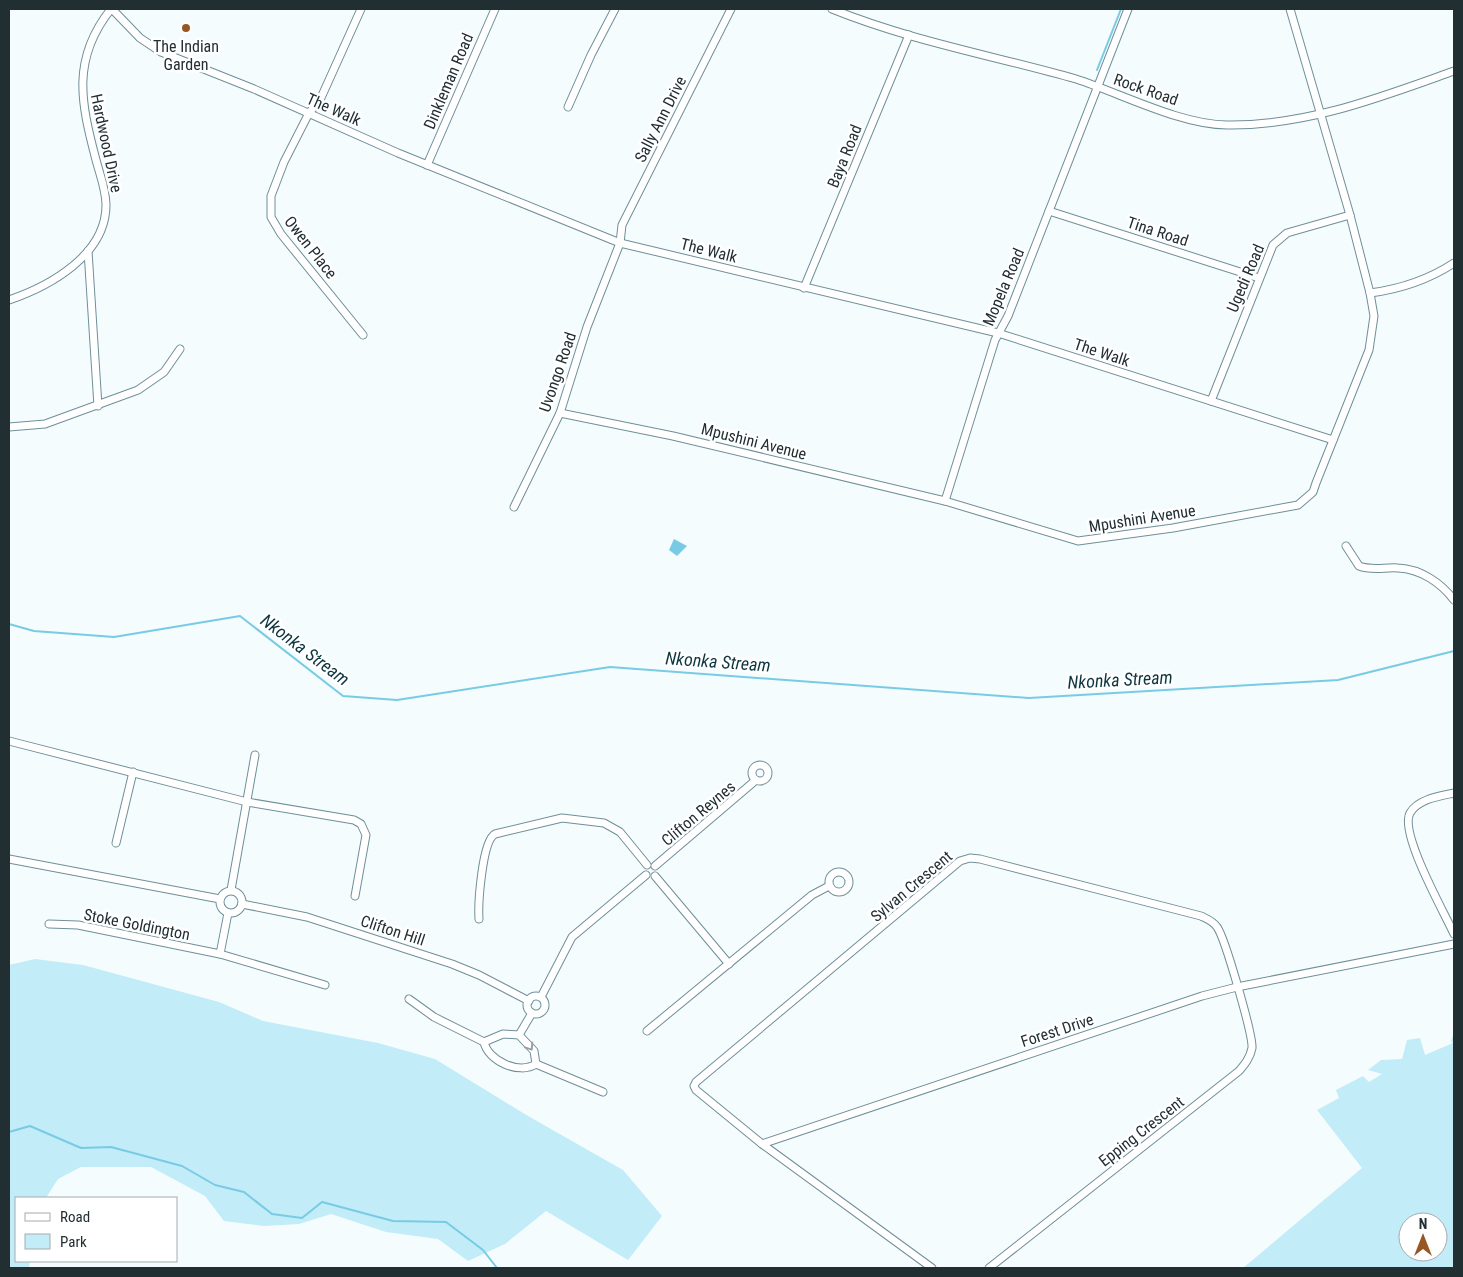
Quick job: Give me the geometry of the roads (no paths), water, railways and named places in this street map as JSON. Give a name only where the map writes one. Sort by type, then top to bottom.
[{"type":"street","name":"The Walk","points":[[111,9],[140,38],[156,50],[309,113],[427,165],[620,243],[998,333],[1333,440]]},
{"type":"street","name":"Hardwood Drive","points":[[9,300],[30,292],[61,275],[88,251],[98,235],[106,205],[82,103],[82,86],[91,41],[98,24],[111,9]]},
{"type":"street","name":"Owen Place","points":[[362,9],[320,100],[309,113],[284,162],[271,196],[271,217],[281,234],[363,335]]},
{"type":"street","name":"Dinkleman Road","points":[[427,165],[495,9]]},
{"type":"street","points":[[568,107],[591,55],[616,9]]},
{"type":"street","name":"Sally Ann Drive","points":[[620,243],[622,225],[731,9]]},
{"type":"street","name":"Rock Road","points":[[832,9],[870,24],[1098,87],[1154,107],[1215,125],[1264,123],[1321,115],[1454,72]]},
{"type":"street","name":"Mopela Road","points":[[945,501],[998,333],[1008,316],[1128,9]]},
{"type":"street","name":"Mpushini Avenue","points":[[560,413],[673,436],[945,501],[1078,541],[1145,532],[1298,505],[1313,492],[1372,339],[1374,316],[1350,215],[1290,9]]},
{"type":"street","name":"Baya Road","points":[[804,288],[909,35]]},
{"type":"street","name":"Tina Road","points":[[1048,211],[1259,278]]},
{"type":"street","name":"Ugedi Road","points":[[1211,401],[1273,245],[1279,237],[1297,229],[1350,215]]},
{"type":"street","name":"Uvongo Road","points":[[514,507],[560,413],[587,327],[620,243]]},
{"type":"street","points":[[88,251],[98,406]]},
{"type":"street","points":[[1370,293],[1406,286],[1433,275],[1454,263]]},
{"type":"street","points":[[9,427],[45,424],[138,390],[164,372],[180,349]]},
{"type":"street","points":[[1346,546],[1360,566],[1372,569],[1409,570],[1439,583],[1454,600]]},
{"type":"street","points":[[9,741],[246,802],[354,820],[361,824],[366,835],[355,896]]},
{"type":"street","points":[[231,890],[255,755]]},
{"type":"street","points":[[116,843],[132,772]]},
{"type":"street","name":"Clifton Reynes","points":[[647,865],[655,866],[756,780]]},
{"type":"street","points":[[1454,793],[1427,800],[1416,806],[1409,814],[1408,823],[1415,849],[1454,934]]},
{"type":"street","points":[[479,919],[478,905],[488,841],[495,834],[562,818],[604,823],[620,832],[647,865],[644,871],[646,875]]},
{"type":"street","name":"Sylvan Crescent","points":[[762,1144],[696,1090],[694,1086],[960,861],[970,858],[1201,916],[1218,928],[1237,986]]},
{"type":"street","points":[[9,859],[220,899]]},
{"type":"street","name":"Clifton Reynes","points":[[655,866],[657,870],[655,876]]},
{"type":"street","points":[[541,997],[572,937],[646,875],[655,876],[729,964]]},
{"type":"street","points":[[647,1031],[812,895],[829,886]]},
{"type":"street","points":[[231,890],[241,896],[242,904],[238,910],[228,913],[220,906],[220,899],[224,892],[231,890]]},
{"type":"street","name":"Clifton Hill","points":[[242,904],[307,916],[452,964],[479,975],[529,1001]]},
{"type":"street","points":[[220,954],[228,913]]},
{"type":"street","name":"Stoke Goldington","points":[[49,924],[78,926],[220,954],[325,985]]},
{"type":"street","name":"Forest Drive","points":[[762,1144],[1032,1052],[1237,986],[1454,944]]},
{"type":"street","name":"Epping Crescent","points":[[989,1268],[1239,1071],[1250,1055],[1252,1038],[1237,986]]},
{"type":"street","points":[[532,1013],[528,1006],[529,1001],[533,997],[541,997]]},
{"type":"street","points":[[532,1013],[538,1014],[545,1008],[545,1003],[541,997]]},
{"type":"street","points":[[409,999],[434,1017],[484,1042],[488,1054],[512,1067],[531,1067],[536,1064]]},
{"type":"street","points":[[519,1036],[532,1013]]},
{"type":"street","points":[[484,1042],[503,1034],[519,1036],[534,1051],[536,1064]]},
{"type":"street","points":[[536,1064],[604,1092]]},
{"type":"street","points":[[762,1144],[932,1268]]},
{"type":"water","points":[[674,539],[687,546],[677,556],[669,550]]},
{"type":"waterway","points":[[1097,70],[1121,9]]},
{"type":"waterway","name":"Nkonka Stream","points":[[9,624],[34,631],[114,637],[240,616],[343,696],[397,700],[610,667],[1029,698],[1338,680],[1454,651]]},
{"type":"waterway","points":[[9,1132],[30,1126],[81,1148],[111,1147],[182,1166],[215,1185],[244,1192],[272,1214],[302,1218],[322,1202],[393,1221],[446,1222],[483,1250],[497,1268]]},
{"type":"place","name":"The Indian Garden","points":[[186,28]]}]
